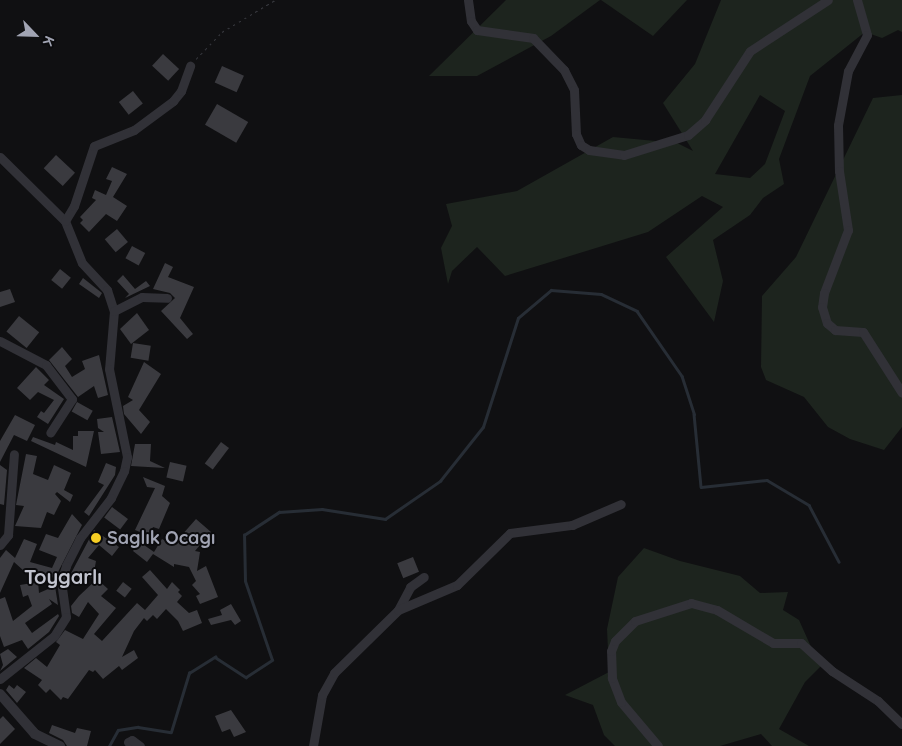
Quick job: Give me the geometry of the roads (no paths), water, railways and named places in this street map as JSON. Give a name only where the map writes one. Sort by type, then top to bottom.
[{"type":"street","points":[[468,0],[471,21],[477,30],[533,38],[564,70],[574,90],[576,134],[581,146],[589,150],[624,155],[688,135],[705,120],[750,51],[828,0]]},
{"type":"street","points":[[857,0],[868,35],[848,71],[838,126],[839,171],[848,230],[824,293],[822,307],[827,323],[835,330],[863,332],[902,393]]},
{"type":"street","points":[[65,221],[74,206],[94,146],[134,130],[173,101],[181,92],[190,66]]},
{"type":"street","points":[[0,157],[65,221],[82,263],[107,290],[114,311],[109,369],[127,457],[124,471],[111,498],[80,538],[66,566],[61,581],[66,617],[54,636],[0,678]]},
{"type":"street","points":[[114,311],[142,297],[167,298]]},
{"type":"street","points":[[0,341],[46,365],[72,399],[50,433]]},
{"type":"street","points":[[0,545],[8,535],[14,454]]},
{"type":"street","points":[[398,610],[458,585],[510,533],[562,528],[621,504]]},
{"type":"street","points":[[313,746],[322,695],[334,674],[398,610],[410,587],[424,577]]},
{"type":"street","points":[[658,746],[622,702],[612,678],[611,651],[615,641],[636,621],[692,603],[717,610],[773,643],[802,643],[832,671],[878,701],[902,724]]},
{"type":"street","points":[[0,694],[35,734],[60,746]]},
{"type":"street","points":[[127,745],[132,740],[140,746]]},
{"type":"waterway","points":[[109,746],[118,730],[138,727],[171,732],[189,673],[215,657],[246,677],[272,660],[245,581],[244,535],[279,512],[322,509],[385,519],[440,481],[483,427],[518,318],[551,290],[601,294],[637,311],[682,376],[694,414],[701,487],[767,480],[809,505],[839,562]]},
{"type":"place","name":"Saglık Ocagı","points":[[96,538]]},
{"type":"district","name":"Toygarlı","points":[[63,576]]}]
